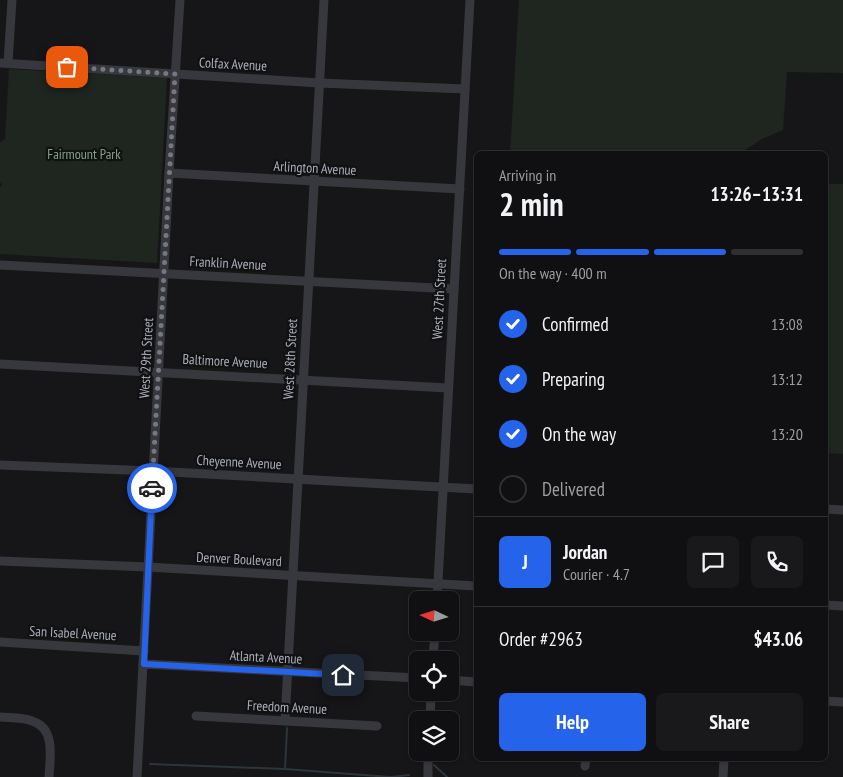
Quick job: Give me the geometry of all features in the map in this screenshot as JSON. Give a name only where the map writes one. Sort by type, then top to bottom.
[{"type":"street","points":[[4,63],[12,0]]},
{"type":"street","name":"West 29th Street","points":[[137,777],[180,0]]},
{"type":"street","name":"West 28th Street","points":[[285,720],[324,0]]},
{"type":"street","name":"West 27th Street","points":[[437,591],[470,0]]},
{"type":"street","name":"Colfax Avenue","points":[[4,63],[465,89]]},
{"type":"street","name":"Arlington Avenue","points":[[169,174],[460,189]]},
{"type":"street","name":"Franklin Avenue","points":[[0,265],[454,289]]},
{"type":"street","name":"Baltimore Avenue","points":[[0,364],[448,388]]},
{"type":"street","name":"Cheyenne Avenue","points":[[0,465],[153,471],[474,489]]},
{"type":"street","points":[[828,509],[843,510]]},
{"type":"street","name":"Denver Boulevard","points":[[0,561],[148,567],[474,586]]},
{"type":"street","points":[[828,605],[843,606]]},
{"type":"street","name":"San Isabel Avenue","points":[[0,642],[144,651]]},
{"type":"street","name":"Atlanta Avenue","points":[[144,664],[409,678]]},
{"type":"street","points":[[459,681],[474,682]]},
{"type":"street","points":[[828,701],[843,702]]},
{"type":"street","name":"Freedom Avenue","points":[[196,716],[377,726]]},
{"type":"street","points":[[0,717],[31,720],[43,728],[48,734],[50,741],[50,777]]},
{"type":"street","points":[[428,761],[428,777]]},
{"type":"street","points":[[723,777],[724,761]]},
{"type":"green space","points":[[519,0],[843,0],[843,73],[787,72],[783,130],[762,139],[744,151],[510,151]]},
{"type":"green space","name":"Fairmount Park","points":[[9,69],[167,78],[157,263],[0,254],[0,187],[2,186],[2,181],[0,185],[0,142],[5,139]]},
{"type":"green space","points":[[828,184],[843,184],[843,454],[828,453]]},
{"type":"waterway","points":[[285,769],[287,728]]},
{"type":"waterway","points":[[150,764],[285,769],[390,777]]},
{"type":"waterway","points":[[434,765],[447,777]]},
{"type":"waterway","points":[[391,777],[409,775]]},
{"type":"way so far","points":[[67,67],[175,74],[152,488]]},
{"type":"route","points":[[152,488],[144,664],[343,675]]}]
